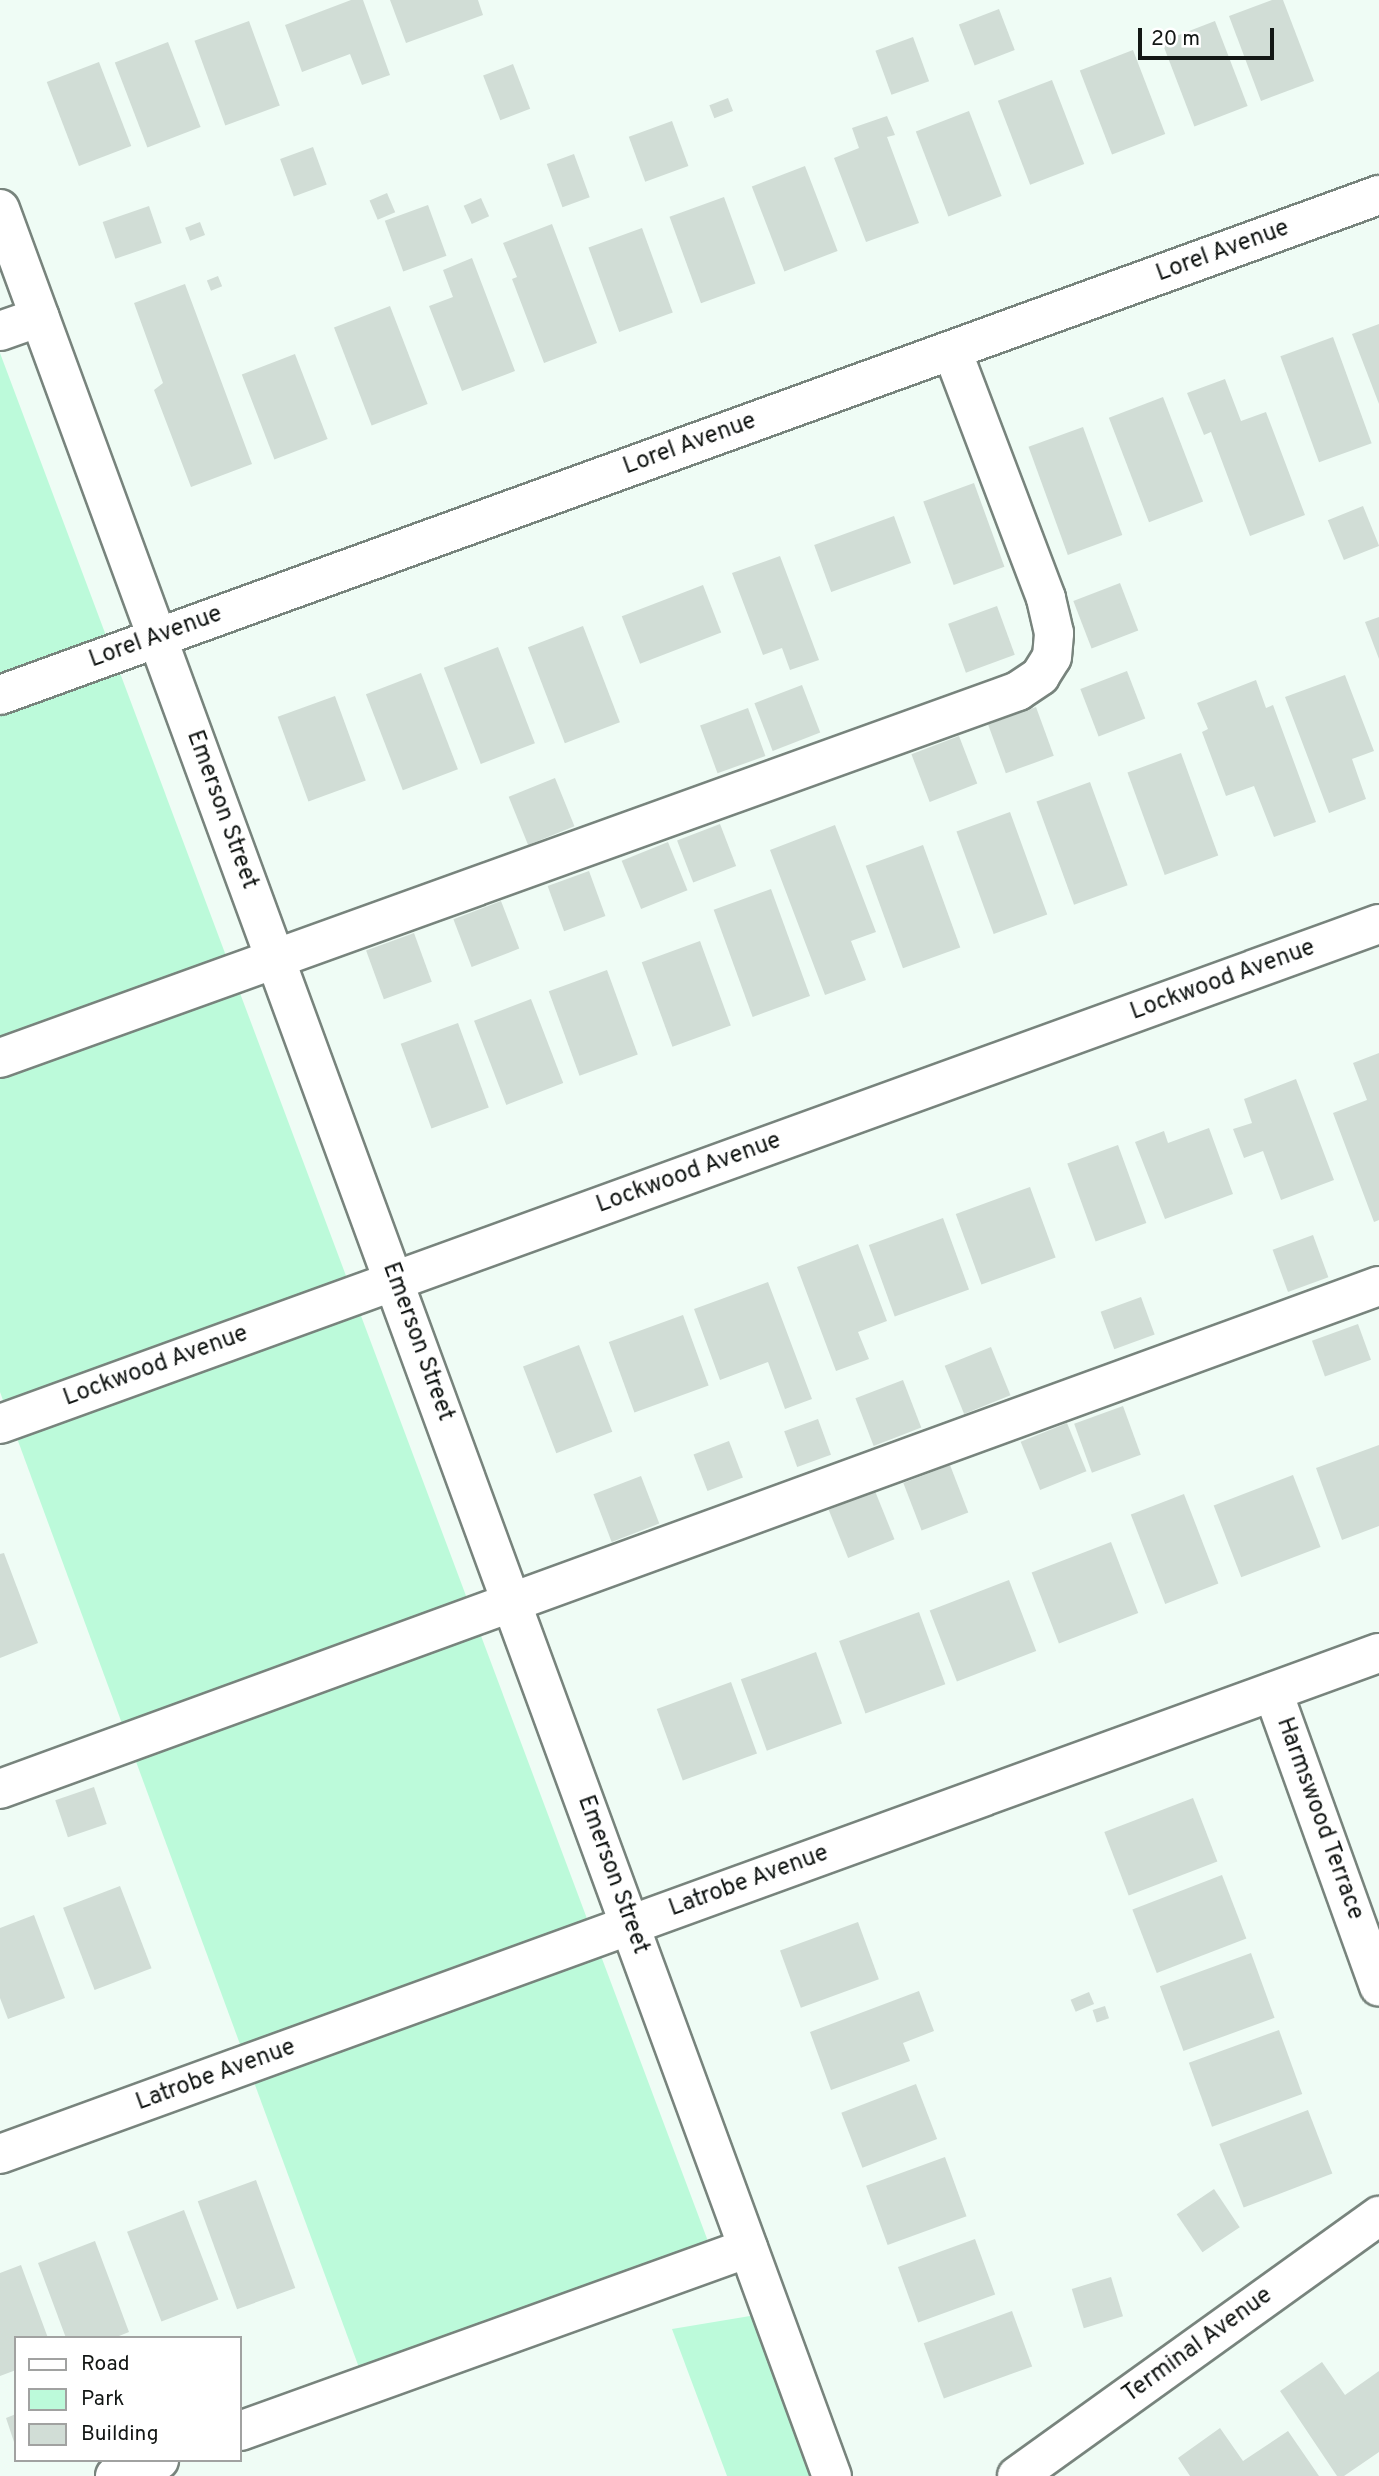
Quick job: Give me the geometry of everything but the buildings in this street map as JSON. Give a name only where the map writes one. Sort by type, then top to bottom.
[{"type":"street","name":"Lorel Avenue","points":[[0,695],[1379,195]]},
{"type":"street","name":"Emerson Street","points":[[0,209],[832,2476]]},
{"type":"street","points":[[0,331],[40,317]]},
{"type":"street","points":[[0,1058],[1018,691],[1040,676],[1052,657],[1054,634],[1046,598],[952,350]]},
{"type":"street","name":"Lockwood Avenue","points":[[0,1424],[1379,924]]},
{"type":"street","points":[[0,1789],[1379,1286]]},
{"type":"street","name":"Latrobe Avenue","points":[[0,2154],[1379,1653]]},
{"type":"street","name":"Harmswood Terrace","points":[[1273,1692],[1379,1986]]},
{"type":"street","name":"Terminal Avenue","points":[[1017,2476],[1379,2216]]},
{"type":"street","points":[[242,2430],[748,2248]]},
{"type":"street","points":[[115,2476],[154,2462]]},
{"type":"green space","points":[[0,353],[709,2244],[361,2373],[0,1392]]},
{"type":"green space","points":[[756,2315],[819,2476],[727,2476],[672,2329]]}]
